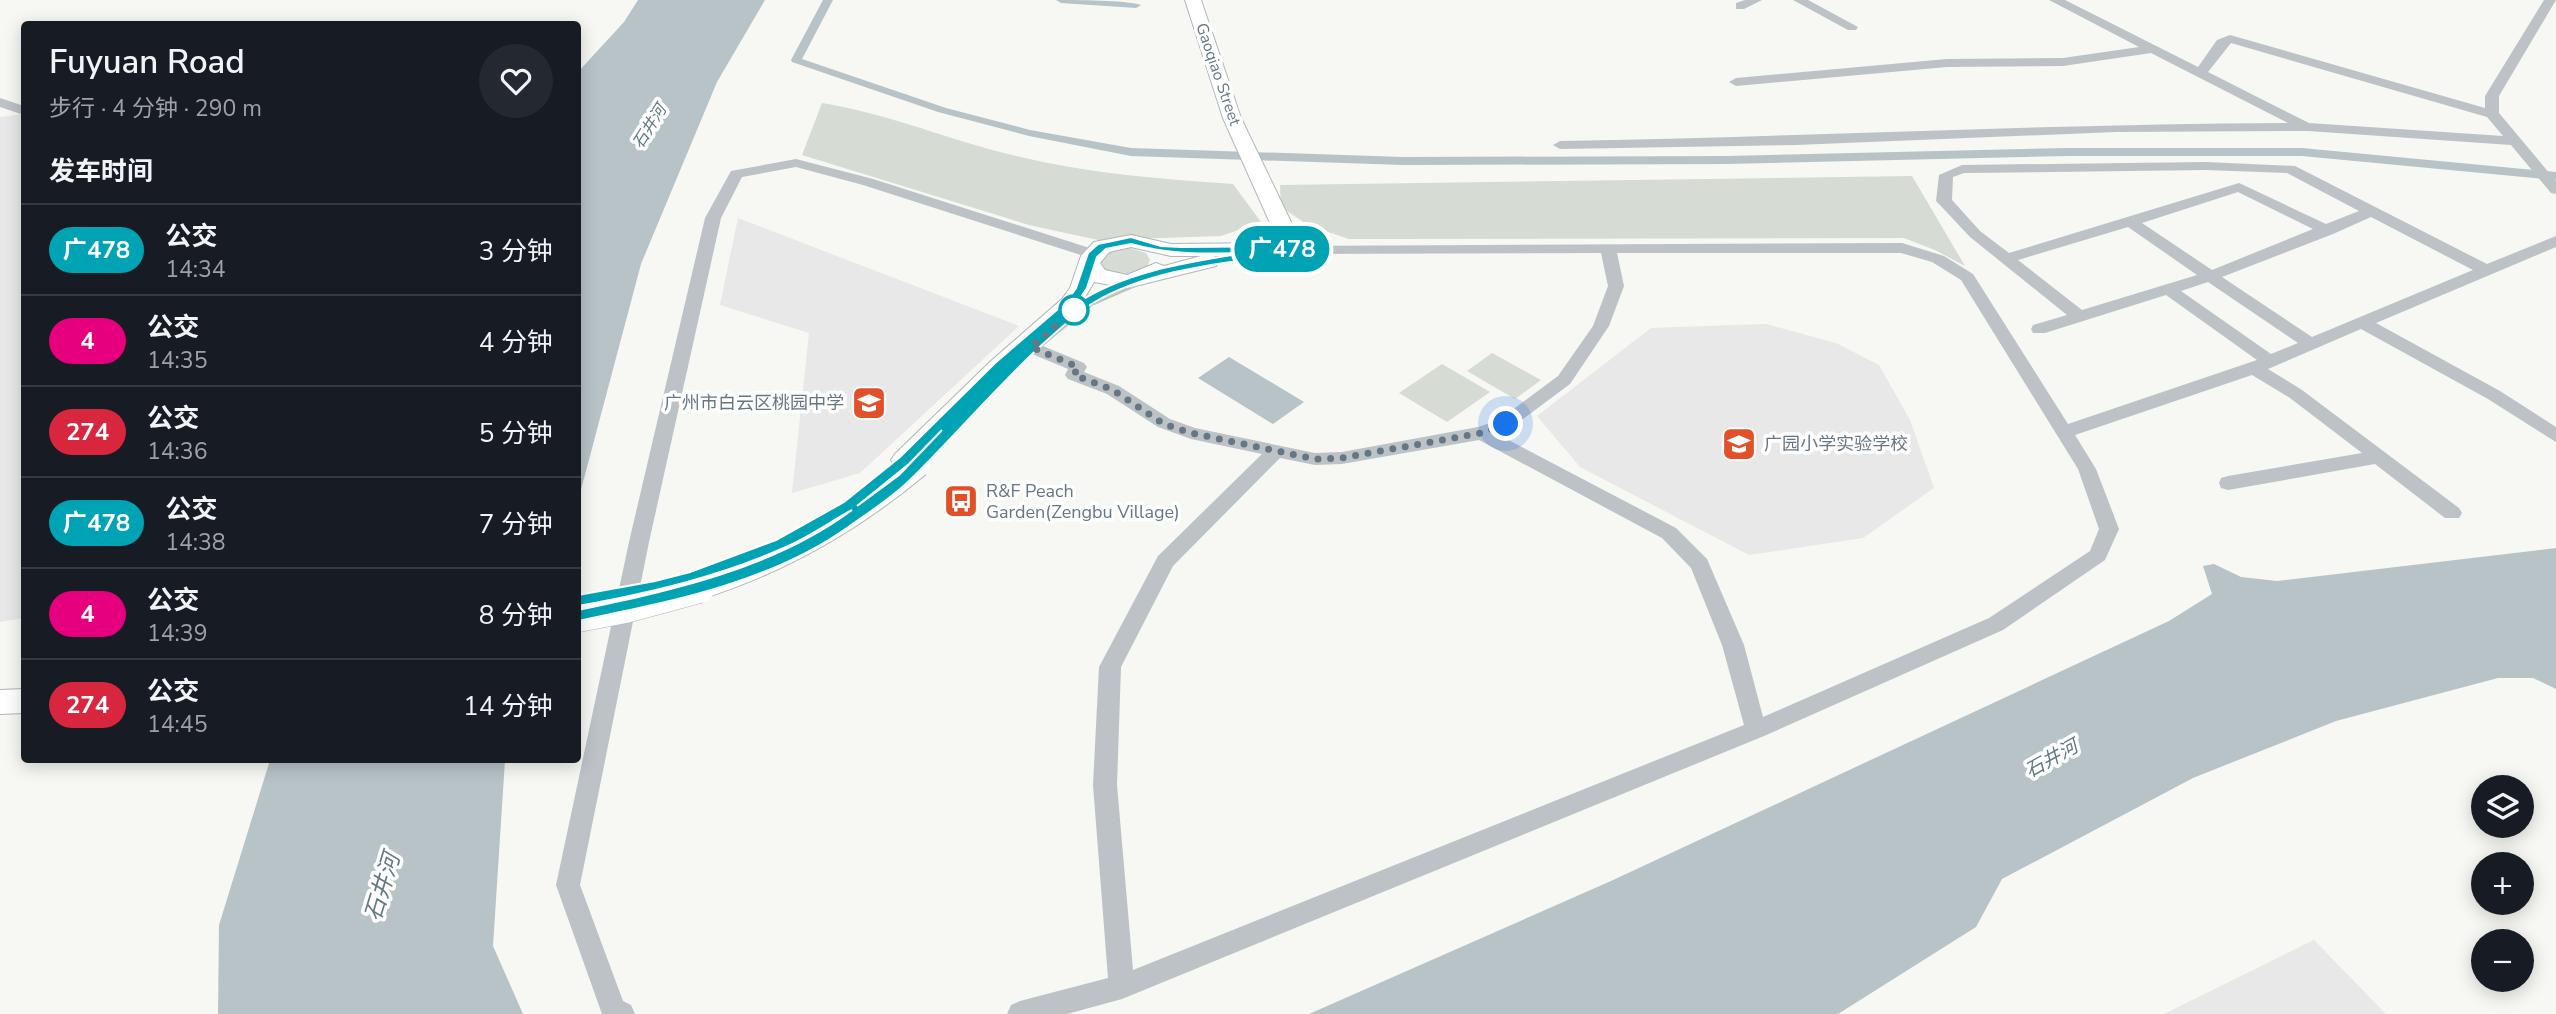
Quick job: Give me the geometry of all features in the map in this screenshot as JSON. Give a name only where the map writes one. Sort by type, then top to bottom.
[{"type":"street","name":"Gaoqiao Street","points":[[1194,0],[1232,118],[1293,249]]},
{"type":"street","points":[[1740,6],[1756,0]]},
{"type":"street","points":[[1799,0],[1852,27]]},
{"type":"street","points":[[2055,0],[2308,127]]},
{"type":"street","points":[[2492,114],[2493,96],[2550,0]]},
{"type":"street","points":[[2200,73],[2222,43],[2230,40],[2492,114],[2556,190]]},
{"type":"street","points":[[1736,82],[1947,62],[2074,62],[2153,49]]},
{"type":"street","points":[[0,102],[21,110]]},
{"type":"street","points":[[1560,145],[1796,141],[2116,128],[2308,127],[2513,141]]},
{"type":"street","points":[[622,1014],[613,1010],[568,886],[639,542],[713,218],[736,174],[796,163],[868,182],[1092,259]]},
{"type":"street","points":[[2222,166],[2239,187],[2328,231]]},
{"type":"street","points":[[2080,316],[1975,234],[1944,201],[1945,175],[1962,169],[2222,166],[2290,169],[2486,271]]},
{"type":"street","points":[[2008,258],[2239,187]]},
{"type":"street","points":[[2039,329],[2211,276],[2328,231],[2369,212]]},
{"type":"street","points":[[2130,222],[2310,344]]},
{"type":"street","points":[[581,599],[655,587],[693,577],[781,543],[849,506],[911,463],[999,366],[1070,304],[1081,288],[1092,259],[1102,247],[1120,241],[1138,241],[1153,247],[1181,251],[1902,248],[1938,259],[1967,277],[2087,469],[2109,529],[2098,555],[1996,624],[1756,730],[1122,987],[1020,1014]]},
{"type":"street","points":[[2063,432],[2262,364],[2556,241]]},
{"type":"street","points":[[581,615],[674,595],[738,575],[777,559],[854,517],[1031,347],[1086,302],[1154,272],[1160,257],[1153,247]]},
{"type":"street","points":[[1092,259],[1097,275],[1121,282],[1201,262],[1293,249]]},
{"type":"street","points":[[1031,347],[1078,367],[1074,375],[1113,390],[1164,424],[1191,433],[1315,459],[1342,458],[1481,433],[1506,424],[1564,380],[1601,326],[1616,286],[1608,250]]},
{"type":"street","points":[[2168,289],[2296,394],[2452,513]]},
{"type":"street","points":[[2361,323],[2494,395],[2556,436]]},
{"type":"street","points":[[1481,433],[1669,533],[1700,564],[1733,645],[1756,730]]},
{"type":"street","points":[[1122,987],[1105,785],[1110,667],[1165,561],[1277,450]]},
{"type":"street","points":[[2228,483],[2378,457]]},
{"type":"shaded area","points":[[822,103],[867,112],[996,151],[1055,164],[1143,177],[1233,184],[1261,222],[1221,236],[1098,240],[1029,225],[802,155]]},
{"type":"shaded area","points":[[21,114],[21,618],[0,622],[0,117]]},
{"type":"shaded area","points":[[1912,176],[1965,266],[1904,238],[1349,239],[1308,225],[1281,207],[1280,185]]},
{"type":"shaded area","name":"广州市白云区桃园中学","points":[[738,218],[1019,326],[860,473],[792,493],[809,333],[720,305]]},
{"type":"shaded area","points":[[1127,247],[1146,253],[1150,260],[1147,267],[1125,276],[1105,271],[1100,260],[1109,251]]},
{"type":"shaded area","name":"广园小学实验学校","points":[[1766,324],[1836,343],[1879,365],[1910,420],[1934,488],[1863,538],[1749,555],[1580,467],[1537,416],[1651,328]]},
{"type":"shaded area","points":[[1492,353],[1541,380],[1515,399],[1467,371]]},
{"type":"shaded area","points":[[1442,364],[1490,392],[1447,422],[1399,393]]},
{"type":"shaded area","points":[[2314,940],[2386,1014],[2164,1014]]},
{"type":"water","name":"石井河","points":[[638,0],[765,0],[717,82],[641,264],[581,490],[581,69],[624,22]]},
{"type":"water","points":[[1229,357],[1304,402],[1273,424],[1198,378]]},
{"type":"water","name":"石井河","points":[[2556,548],[2556,689],[2533,678],[2498,678],[2336,721],[2193,778],[2002,879],[1976,927],[1838,1014],[1309,1014],[1611,881],[2169,621],[2212,594],[2203,566],[2214,564],[2241,577],[2277,581]]},
{"type":"water","name":"石井河","points":[[269,763],[505,763],[493,946],[523,1014],[218,1014],[219,925]]},
{"type":"waterway","points":[[828,0],[796,60],[942,110],[1029,133],[1131,152],[1403,161],[1727,160],[2067,152],[2302,152],[2556,176]]},
{"type":"waterway","points":[[1061,0],[1136,5]]},
{"type":"bus line","name":"广478","points":[[581,600],[655,587],[693,577],[781,543],[849,506],[904,460],[999,366],[1070,304],[1081,288],[1092,256],[1102,247],[1114,242],[1131,241],[1160,249],[1181,251],[1293,249],[1187,265],[1116,287],[1091,299],[1073,311],[1011,366],[904,479],[840,526],[793,551],[738,575],[674,595],[581,615]]},
{"type":"place","name":"广州市白云区桃园中学","points":[[869,403]]},
{"type":"place","name":"广园小学实验学校","points":[[1739,444]]},
{"type":"place","name":"R&F Peach Garden(Zengbu Village)","points":[[961,501]]},
{"type":"route","points":[[1074,310],[1031,347],[1078,367],[1074,375],[1113,390],[1164,424],[1191,433],[1315,459],[1342,458],[1481,433],[1506,424]]}]
